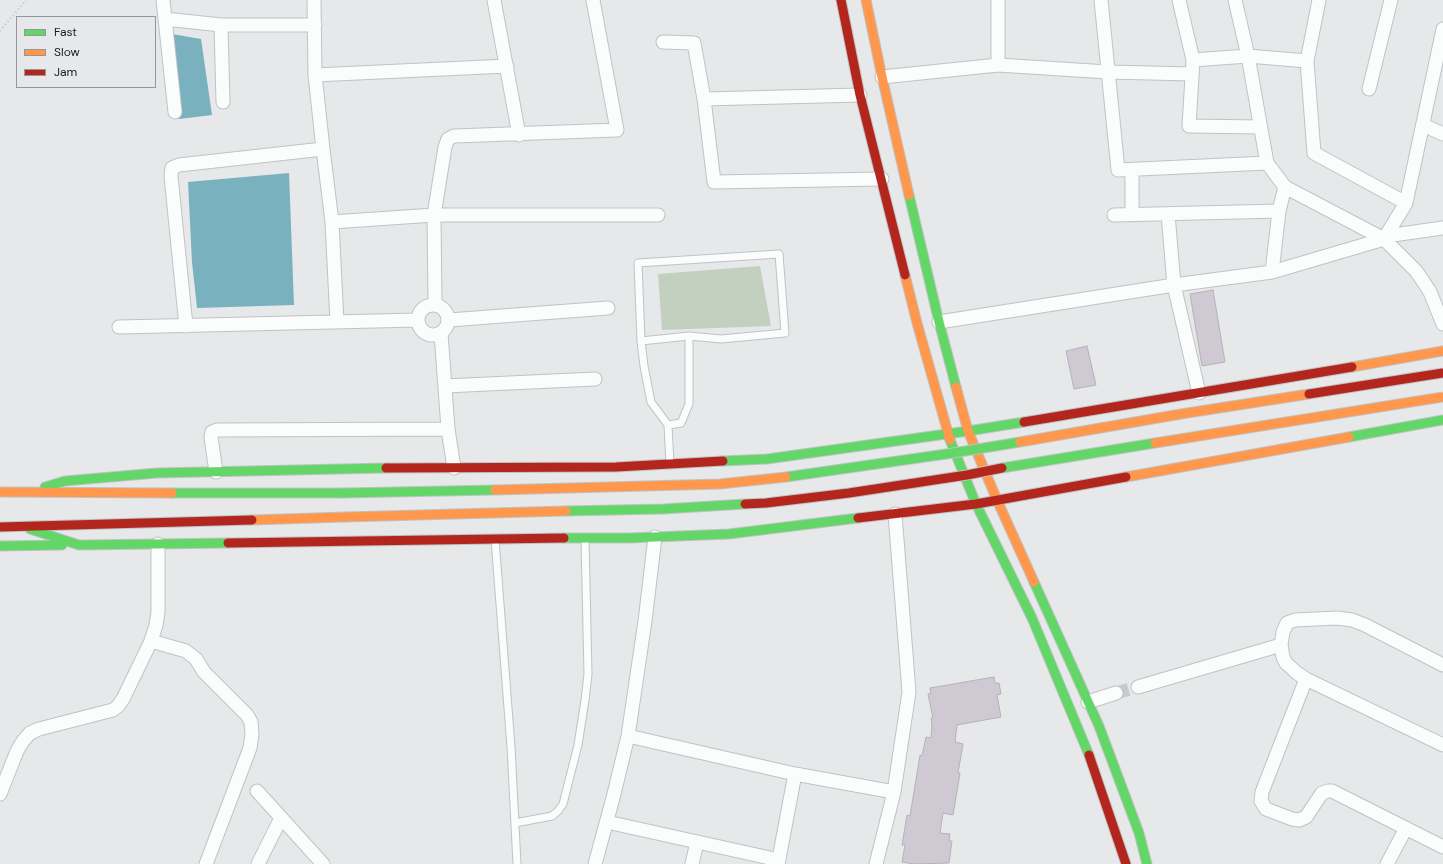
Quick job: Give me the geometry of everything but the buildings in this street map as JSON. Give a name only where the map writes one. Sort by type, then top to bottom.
[{"type":"main road","points":[[841,0],[860,95],[917,323],[948,434],[976,504],[1032,618],[1088,752],[1126,864]]},
{"type":"main road","points":[[866,0],[882,77],[939,322],[968,431],[997,500],[1099,726],[1139,833],[1147,864]]},
{"type":"main road","points":[[23,493],[65,482],[157,473],[355,469],[616,467],[766,459],[968,431],[1443,351]]},
{"type":"main road","points":[[0,492],[343,493],[720,484],[768,480],[953,453],[1181,414],[1443,373]]},
{"type":"main road","points":[[0,527],[663,509],[766,503],[849,493],[967,475],[1443,397]]},
{"type":"main road","points":[[0,546],[655,537],[729,534],[976,504],[1443,420]]},
{"type":"main road","points":[[19,526],[79,545]]},
{"type":"street","points":[[162,0],[175,112]]},
{"type":"street","points":[[314,0],[315,74],[332,222],[337,322]]},
{"type":"street","points":[[494,0],[520,135]]},
{"type":"street","points":[[435,304],[434,214],[445,147],[448,139],[454,136],[520,135],[618,130],[594,0]]},
{"type":"street","points":[[998,0],[998,65]]},
{"type":"street","points":[[1101,0],[1118,170],[1267,163]]},
{"type":"street","points":[[1180,0],[1193,60],[1189,126],[1260,126]]},
{"type":"street","points":[[1235,0],[1248,56],[1267,163],[1286,187],[1385,238],[1416,271],[1423,281],[1430,292],[1443,324]]},
{"type":"street","points":[[1319,0],[1307,61],[1314,153],[1406,203]]},
{"type":"street","points":[[1369,89],[1391,0]]},
{"type":"street","points":[[165,19],[221,25],[315,25]]},
{"type":"street","points":[[221,25],[223,102]]},
{"type":"street","points":[[1385,238],[1406,203],[1443,29]]},
{"type":"street","points":[[663,42],[694,43],[704,99],[714,182],[882,179]]},
{"type":"street","points":[[1193,60],[1248,56],[1307,61]]},
{"type":"street","points":[[882,77],[998,65],[1108,72],[1192,74]]},
{"type":"street","points":[[315,74],[507,66]]},
{"type":"street","points":[[704,99],[860,95]]},
{"type":"street","points":[[1423,124],[1443,134]]},
{"type":"street","points":[[186,326],[171,176],[172,168],[179,165],[323,149]]},
{"type":"street","points":[[1132,170],[1132,215]]},
{"type":"street","points":[[1272,272],[1279,211],[1286,187]]},
{"type":"street","points":[[1114,215],[1279,211]]},
{"type":"street","points":[[332,222],[434,214],[658,215]]},
{"type":"street","points":[[1168,214],[1174,285],[1199,393]]},
{"type":"street","points":[[939,322],[1174,285],[1272,272],[1385,238],[1443,228]]},
{"type":"street","points":[[435,304],[445,309],[449,320],[448,325],[441,333],[429,335],[424,332],[420,326],[418,320],[419,314],[428,305],[435,304]]},
{"type":"street","points":[[449,320],[608,308]]},
{"type":"street","points":[[119,327],[418,320]]},
{"type":"street","points":[[441,333],[448,429],[454,468]]},
{"type":"street","points":[[445,386],[595,379]]},
{"type":"street","points":[[216,472],[211,437],[212,432],[217,430],[448,429]]},
{"type":"street","points":[[876,864],[894,792],[909,692],[895,514]]},
{"type":"street","points":[[595,864],[628,736],[646,621],[655,537]]},
{"type":"street","points":[[0,794],[17,751],[30,733],[39,729],[113,710],[118,706],[151,641],[156,625],[158,612],[158,544]]},
{"type":"street","points":[[1443,665],[1366,625],[1345,619],[1306,619],[1290,621],[1284,627],[1281,651],[1286,663],[1291,669],[1306,679],[1443,744]]},
{"type":"street","points":[[151,641],[186,651],[196,659],[204,672],[251,722],[252,734],[250,748],[206,864]]},
{"type":"street","points":[[1138,687],[1281,645]]},
{"type":"street","points":[[1306,679],[1262,792],[1261,801],[1266,809],[1292,819],[1299,820],[1306,817],[1322,793],[1332,791],[1443,847]]},
{"type":"street","points":[[1088,702],[1116,693]]},
{"type":"street","points":[[628,736],[795,774],[894,792]]},
{"type":"street","points":[[607,822],[779,862],[795,774]]},
{"type":"street","points":[[257,790],[323,864]]},
{"type":"street","points":[[258,864],[281,818]]},
{"type":"street","points":[[1387,864],[1406,828]]},
{"type":"street","points":[[692,864],[696,842]]},
{"type":"lane","points":[[641,341],[690,336],[721,339],[785,333],[779,254],[638,263],[641,341],[644,366],[650,402],[668,425],[670,465]]},
{"type":"lane","points":[[668,425],[681,423],[689,404],[690,336]]},
{"type":"lane","points":[[515,823],[552,816],[558,811],[563,804],[578,745],[588,674],[585,538]]},
{"type":"lane","points":[[495,539],[511,747],[517,864]]},
{"type":"path","points":[[0,31],[26,0]]},
{"type":"green space","points":[[760,266],[771,326],[662,330],[658,274]]},
{"type":"water","points":[[172,34],[201,39],[212,115],[179,119],[174,92]]},
{"type":"water","points":[[289,173],[294,305],[197,308],[192,262],[188,182]]},
{"type":"tunnel","points":[[1116,693],[1138,687]]},
{"type":"traffic: fast","points":[[909,195],[956,387]]},
{"type":"traffic: fast","points":[[1349,437],[1443,420]]},
{"type":"traffic: fast","points":[[723,461],[767,459],[1024,422]]},
{"type":"traffic: fast","points":[[950,440],[976,504],[1032,618],[1089,755]]},
{"type":"traffic: fast","points":[[786,477],[1020,442]]},
{"type":"traffic: fast","points":[[1002,468],[1155,443]]},
{"type":"traffic: fast","points":[[45,487],[65,481],[157,473],[386,468]]},
{"type":"traffic: fast","points":[[343,493],[495,490]]},
{"type":"traffic: fast","points":[[172,493],[343,493]]},
{"type":"traffic: fast","points":[[566,511],[663,509],[745,504]]},
{"type":"traffic: fast","points":[[564,538],[629,538],[729,534],[858,518]]},
{"type":"traffic: fast","points":[[30,529],[79,545],[228,543]]},
{"type":"traffic: fast","points":[[0,546],[62,545]]},
{"type":"traffic: fast","points":[[1034,582],[1099,726],[1139,833],[1147,864]]},
{"type":"traffic: slow","points":[[866,0],[909,195]]},
{"type":"traffic: slow","points":[[905,275],[950,440]]},
{"type":"traffic: slow","points":[[1352,367],[1443,351]]},
{"type":"traffic: slow","points":[[956,387],[968,431],[1034,582]]},
{"type":"traffic: slow","points":[[1020,442],[1181,414],[1309,394]]},
{"type":"traffic: slow","points":[[1155,443],[1443,397]]},
{"type":"traffic: slow","points":[[1126,477],[1349,437]]},
{"type":"traffic: slow","points":[[495,490],[720,484],[786,477]]},
{"type":"traffic: slow","points":[[0,492],[172,493]]},
{"type":"traffic: slow","points":[[345,517],[566,511]]},
{"type":"traffic: slow","points":[[252,520],[345,517]]},
{"type":"traffic: jam","points":[[841,0],[860,95],[905,275]]},
{"type":"traffic: jam","points":[[1024,422],[1352,367]]},
{"type":"traffic: jam","points":[[1309,394],[1443,373]]},
{"type":"traffic: jam","points":[[386,468],[616,467],[723,461]]},
{"type":"traffic: jam","points":[[745,504],[766,503],[849,493],[967,475],[1002,468]]},
{"type":"traffic: jam","points":[[858,518],[976,504],[1126,477]]},
{"type":"traffic: jam","points":[[0,527],[252,520]]},
{"type":"traffic: jam","points":[[228,543],[564,538]]},
{"type":"traffic: jam","points":[[1089,755],[1126,864]]}]
